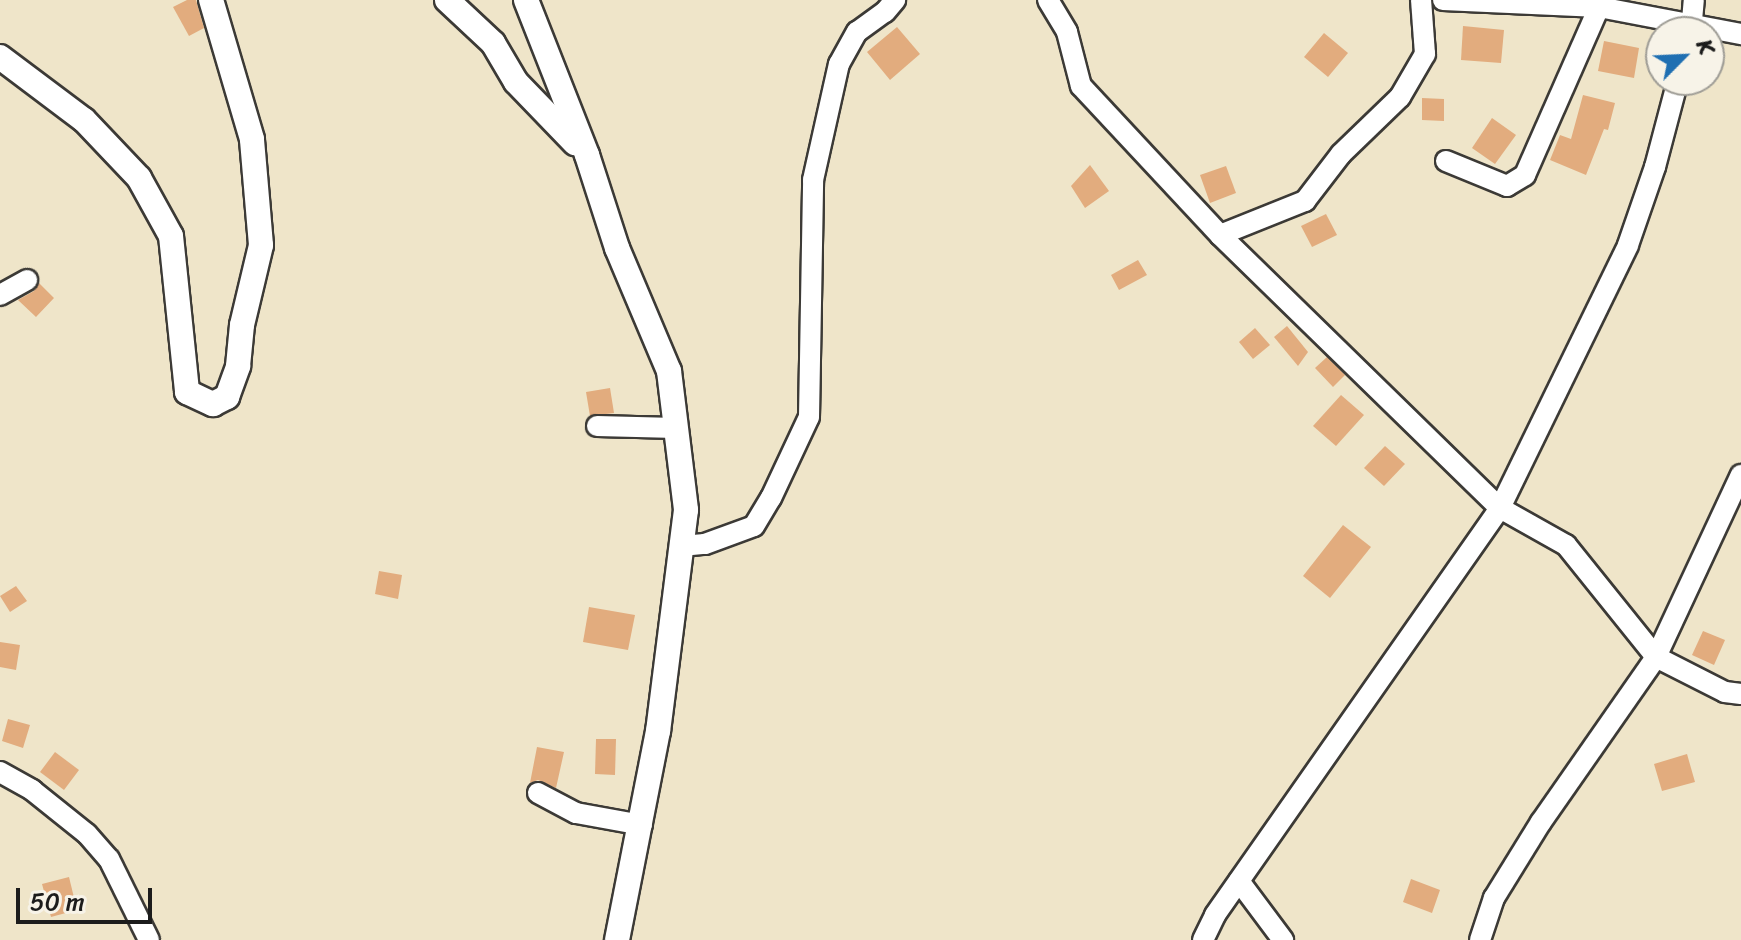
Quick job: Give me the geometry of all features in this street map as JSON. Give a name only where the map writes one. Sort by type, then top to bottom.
[{"type":"street","points":[[0,57],[84,120],[139,178],[171,236],[187,392],[213,404],[227,397],[238,366],[242,325],[261,245],[252,139],[211,0]]},
{"type":"street","points":[[447,0],[493,43],[516,82],[587,155]]},
{"type":"street","points":[[526,0],[587,155],[617,248],[669,371],[686,510],[642,825],[617,940]]},
{"type":"street","points":[[681,546],[705,544],[754,526],[771,498],[809,417],[813,180],[839,64],[857,32],[885,12],[895,0]]},
{"type":"street","points":[[1048,0],[1067,32],[1081,86],[1220,235],[1500,508],[1566,545],[1656,657],[1725,692],[1741,694]]},
{"type":"street","points":[[1220,235],[1305,201],[1341,154],[1400,97],[1425,54],[1421,0]]},
{"type":"street","points":[[1443,0],[1599,7],[1645,17]]},
{"type":"street","points":[[1446,161],[1507,186],[1525,175],[1599,7]]},
{"type":"street","points":[[1203,940],[1239,881],[1500,508],[1628,245],[1655,167],[1674,96]]},
{"type":"street","points":[[0,295],[27,280]]},
{"type":"street","points":[[597,426],[676,428]]},
{"type":"street","points":[[1480,940],[1494,898],[1541,822],[1656,657],[1741,475]]},
{"type":"street","points":[[0,772],[32,790],[102,850],[149,940]]},
{"type":"street","points":[[538,793],[576,813],[642,825]]},
{"type":"street","points":[[1239,881],[1283,940]]},
{"type":"building","points":[[187,0],[196,0],[204,28],[189,36],[173,7]]},
{"type":"building","points":[[1463,26],[1504,30],[1501,63],[1461,60]]},
{"type":"building","points":[[897,27],[920,54],[890,80],[867,52]]},
{"type":"building","points":[[1324,33],[1348,53],[1328,77],[1304,57]]},
{"type":"building","points":[[1604,41],[1639,48],[1634,78],[1598,71]]},
{"type":"building","points":[[1583,95],[1615,103],[1608,130],[1604,129],[1586,175],[1550,160],[1560,135],[1571,139]]},
{"type":"building","points":[[1422,98],[1444,99],[1444,121],[1422,120]]},
{"type":"building","points":[[1492,118],[1516,135],[1495,164],[1472,148]]},
{"type":"building","points":[[1090,165],[1109,191],[1085,208],[1071,186]]},
{"type":"building","points":[[1226,166],[1236,193],[1210,203],[1200,175]]},
{"type":"building","points":[[1326,214],[1337,235],[1312,247],[1301,226]]},
{"type":"building","points":[[1138,260],[1147,275],[1119,290],[1111,275]]},
{"type":"building","points":[[39,283],[54,298],[36,317],[18,300],[34,291]]},
{"type":"building","points":[[1287,326],[1308,352],[1298,366],[1274,337]]},
{"type":"building","points":[[1255,328],[1270,345],[1253,359],[1239,342]]},
{"type":"building","points":[[1327,357],[1345,375],[1333,387],[1315,368]]},
{"type":"building","points":[[610,388],[614,413],[590,416],[586,392]]},
{"type":"building","points":[[1341,395],[1364,415],[1336,446],[1313,426]]},
{"type":"building","points":[[1385,446],[1405,464],[1384,486],[1364,468]]},
{"type":"building","points":[[1343,525],[1371,547],[1330,598],[1303,576]]},
{"type":"building","points":[[379,571],[402,575],[398,599],[375,594]]},
{"type":"building","points":[[16,586],[27,601],[10,612],[0,596]]},
{"type":"building","points":[[589,607],[635,615],[628,650],[583,642]]},
{"type":"building","points":[[1703,631],[1725,640],[1714,665],[1692,655]]},
{"type":"building","points":[[0,642],[20,645],[16,670],[0,667]]},
{"type":"building","points":[[8,719],[30,725],[23,748],[2,741]]},
{"type":"building","points":[[596,739],[616,739],[615,775],[595,774]]},
{"type":"building","points":[[537,747],[564,752],[556,788],[538,780],[530,783]]},
{"type":"building","points":[[55,752],[79,770],[64,790],[40,772]]},
{"type":"building","points":[[1687,754],[1695,782],[1662,791],[1654,764]]},
{"type":"building","points":[[69,877],[77,910],[51,917],[42,884]]},
{"type":"building","points":[[1411,879],[1440,890],[1432,913],[1403,902]]}]
